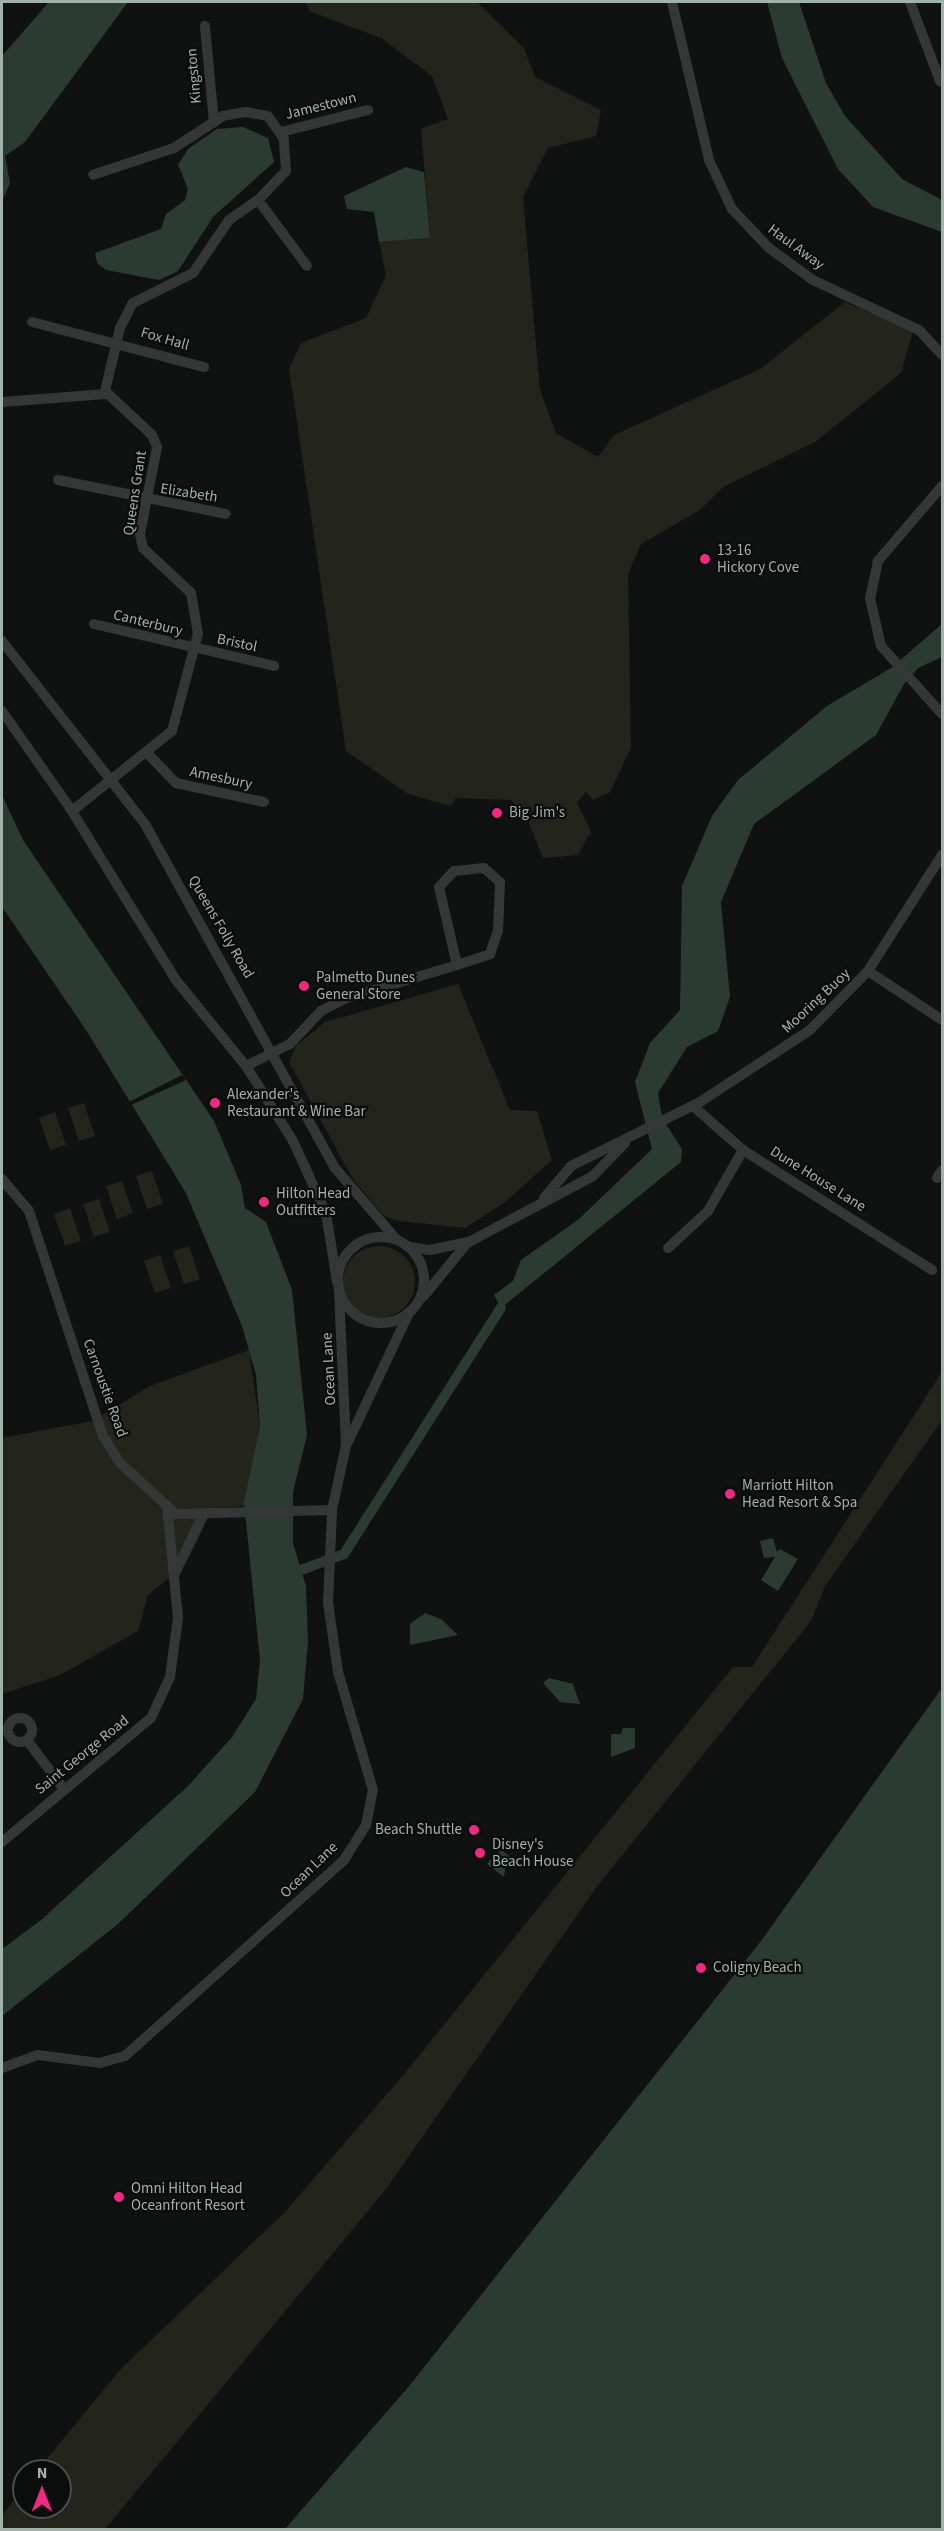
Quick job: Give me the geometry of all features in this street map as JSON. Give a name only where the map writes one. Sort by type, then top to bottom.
[{"type":"street","name":"Haul Away","points":[[672,2],[709,160],[732,209],[768,248],[813,280],[919,330],[942,355]]},
{"type":"street","points":[[910,2],[940,81]]},
{"type":"street","name":"Kingston","points":[[204,26],[214,123]]},
{"type":"street","name":"Jamestown","points":[[281,132],[368,110]]},
{"type":"street","points":[[2,402],[106,394],[117,341],[132,303],[193,273],[229,220],[258,200],[286,171],[281,132],[258,112],[223,116],[174,148],[93,175]]},
{"type":"street","points":[[258,200],[307,266]]},
{"type":"street","name":"Fox Hall","points":[[32,322],[117,341],[204,367]]},
{"type":"street","name":"Queens Grant","points":[[72,810],[148,754],[178,720],[198,634],[191,593],[143,548],[147,501],[157,447],[152,435],[106,394]]},
{"type":"street","name":"Elizabeth","points":[[58,480],[147,501],[226,514]]},
{"type":"street","points":[[942,486],[878,561],[871,579],[872,621],[891,661],[942,714]]},
{"type":"street","name":"Canterbury","points":[[94,624],[195,651]]},
{"type":"street","name":"Queens Folly Road","points":[[2,641],[109,781],[145,824],[344,1181],[396,1239]]},
{"type":"street","name":"Bristol","points":[[195,651],[274,666]]},
{"type":"street","points":[[2,711],[72,810],[175,979],[246,1066],[318,1190],[338,1287],[349,1309],[367,1321],[388,1323],[408,1314],[419,1302],[424,1270],[410,1247],[396,1239],[370,1238],[355,1245],[343,1258],[338,1287]]},
{"type":"street","name":"Amesbury","points":[[148,754],[176,783],[264,802]]},
{"type":"street","name":"Mooring Buoy","points":[[544,1198],[571,1166],[693,1106],[763,1066],[810,1030],[868,971],[942,855]]},
{"type":"street","points":[[246,1066],[272,1054],[300,1035],[321,1011],[347,998],[457,965],[490,954],[498,931],[500,882],[484,868],[454,871],[440,886],[457,965]]},
{"type":"street","points":[[868,971],[942,1020]]},
{"type":"street","name":"Dune House Lane","points":[[693,1106],[743,1150],[932,1269]]},
{"type":"street","name":"Mooring Buoy","points":[[410,1247],[430,1251],[469,1242],[544,1198],[593,1176],[632,1137]]},
{"type":"street","points":[[668,1248],[708,1211],[743,1150]]},
{"type":"street","name":"Carnoustie Road","points":[[2,1179],[29,1211],[104,1436],[120,1463],[176,1514],[332,1510]]},
{"type":"street","name":"Mooring Buoy","points":[[419,1302],[469,1242]]},
{"type":"street","name":"Ocean Lane","points":[[338,1287],[346,1445]]},
{"type":"street","name":"Ocean Lane","points":[[2,2068],[38,2055],[100,2063],[125,2056],[357,1842],[373,1790],[338,1672],[327,1577],[332,1510],[346,1445],[408,1314]]},
{"type":"street","name":"Saint George Road","points":[[2,1842],[63,1788],[151,1718],[170,1677],[178,1618],[166,1506]]},
{"type":"street","points":[[174,1575],[203,1515]]},
{"type":"street","points":[[27,1740],[63,1788]]},
{"type":"shaded area","points":[[49,2],[128,2],[25,142],[5,156],[10,183],[2,202],[2,56]]},
{"type":"shaded area","points":[[305,2],[477,2],[524,48],[535,77],[601,110],[596,136],[548,148],[523,197],[540,390],[556,433],[598,457],[614,435],[760,369],[845,302],[913,331],[901,373],[815,442],[723,487],[700,510],[641,544],[628,574],[631,748],[610,792],[593,800],[586,792],[577,803],[591,831],[578,855],[543,858],[527,818],[511,800],[456,798],[451,806],[408,794],[346,751],[289,369],[301,343],[366,318],[386,275],[379,242],[430,238],[421,129],[448,119],[432,76],[381,38],[311,12]]},
{"type":"shaded area","points":[[767,2],[799,2],[826,83],[845,116],[902,179],[942,200],[942,232],[873,207],[838,169],[782,58]]},
{"type":"shaded area","points":[[243,127],[268,138],[274,162],[213,217],[178,271],[159,280],[106,270],[97,263],[95,253],[161,229],[166,214],[185,200],[188,189],[178,165],[188,149],[217,129]]},
{"type":"shaded area","points":[[406,167],[424,172],[430,238],[379,242],[374,212],[347,209],[344,196]]},
{"type":"shaded area","points":[[942,624],[942,657],[918,668],[904,684],[876,735],[754,824],[721,902],[730,997],[718,1031],[687,1047],[658,1093],[662,1118],[682,1149],[681,1162],[501,1308],[494,1295],[513,1281],[521,1260],[579,1219],[652,1149],[635,1082],[650,1043],[680,1010],[682,886],[712,816],[738,780],[827,706],[891,668]]},
{"type":"shaded area","points":[[2,795],[23,840],[214,1121],[241,1185],[245,1208],[266,1222],[292,1290],[307,1435],[293,1492],[293,1543],[306,1586],[308,1642],[303,1699],[255,1792],[118,1924],[2,2016],[2,1949],[41,1920],[188,1786],[232,1737],[256,1699],[260,1660],[244,1502],[260,1427],[256,1375],[242,1326],[186,1193],[86,1030],[2,907]]},
{"type":"shaded area","points":[[458,984],[510,1110],[537,1111],[552,1160],[504,1203],[465,1228],[399,1221],[384,1216],[352,1178],[289,1062],[296,1046],[325,1022]]},
{"type":"shaded area","points":[[84,1103],[95,1136],[79,1141],[68,1108]]},
{"type":"shaded area","points":[[55,1112],[66,1145],[50,1150],[39,1118]]},
{"type":"shaded area","points":[[152,1171],[163,1204],[147,1209],[136,1176]]},
{"type":"shaded area","points":[[122,1181],[133,1213],[117,1219],[106,1186]]},
{"type":"shaded area","points":[[99,1199],[110,1232],[94,1237],[83,1204]]},
{"type":"shaded area","points":[[70,1208],[81,1241],[65,1246],[54,1214]]},
{"type":"shaded area","points":[[189,1246],[200,1279],[184,1284],[173,1251]]},
{"type":"shaded area","points":[[379,1246],[399,1252],[409,1262],[415,1282],[409,1302],[399,1312],[379,1318],[359,1312],[349,1302],[343,1282],[349,1262],[359,1252]]},
{"type":"shaded area","points":[[160,1255],[171,1288],[155,1293],[144,1261]]},
{"type":"shaded area","points":[[249,1350],[260,1428],[244,1506],[213,1508],[185,1565],[148,1595],[138,1631],[60,1675],[2,1694],[2,1438],[92,1421],[150,1386]]},
{"type":"shaded area","points":[[942,1372],[942,1420],[825,1586],[811,1621],[598,1885],[386,2189],[105,2529],[2,2529],[2,2516],[12,2503],[12,2519],[72,2519],[72,2459],[47,2459],[119,2371],[285,2212],[405,2073],[733,1667],[752,1667]]},
{"type":"shaded area","points":[[773,1538],[777,1552],[780,1549],[798,1559],[778,1591],[761,1580],[775,1557],[764,1558],[760,1541]]},
{"type":"shaded area","points":[[425,1613],[441,1619],[458,1635],[410,1645],[410,1624]]},
{"type":"shaded area","points":[[549,1678],[573,1684],[580,1704],[560,1702],[543,1683]]},
{"type":"shaded area","points":[[942,1688],[942,2529],[285,2529],[410,2385],[761,1941]]},
{"type":"shaded area","points":[[623,1728],[635,1728],[635,1748],[611,1757],[611,1734],[621,1734]]},
{"type":"shaded area","points":[[500,1849],[517,1862],[513,1867],[506,1863],[504,1877],[487,1864],[492,1858],[497,1862]]},
{"type":"pier","points":[[182,1075],[186,1080],[131,1105],[129,1102]]},
{"type":"waterway","points":[[301,1570],[344,1554],[501,1308]]},
{"type":"place","name":"13-16 Hickory Cove","points":[[705,559]]},
{"type":"place","name":"Big Jim's","points":[[497,813]]},
{"type":"place","name":"Palmetto Dunes General Store","points":[[304,986]]},
{"type":"place","name":"Alexander's Restaurant & Wine Bar","points":[[215,1103]]},
{"type":"place","name":"Hilton Head Outfitters","points":[[264,1202]]},
{"type":"place","name":"Marriott Hilton Head Resort & Spa","points":[[730,1494]]},
{"type":"place","name":"Beach Shuttle","points":[[474,1830]]},
{"type":"place","name":"Disney's Beach House","points":[[480,1853]]},
{"type":"place","name":"Coligny Beach","points":[[701,1968]]},
{"type":"place","name":"Omni Hilton Head Oceanfront Resort","points":[[119,2197]]}]
